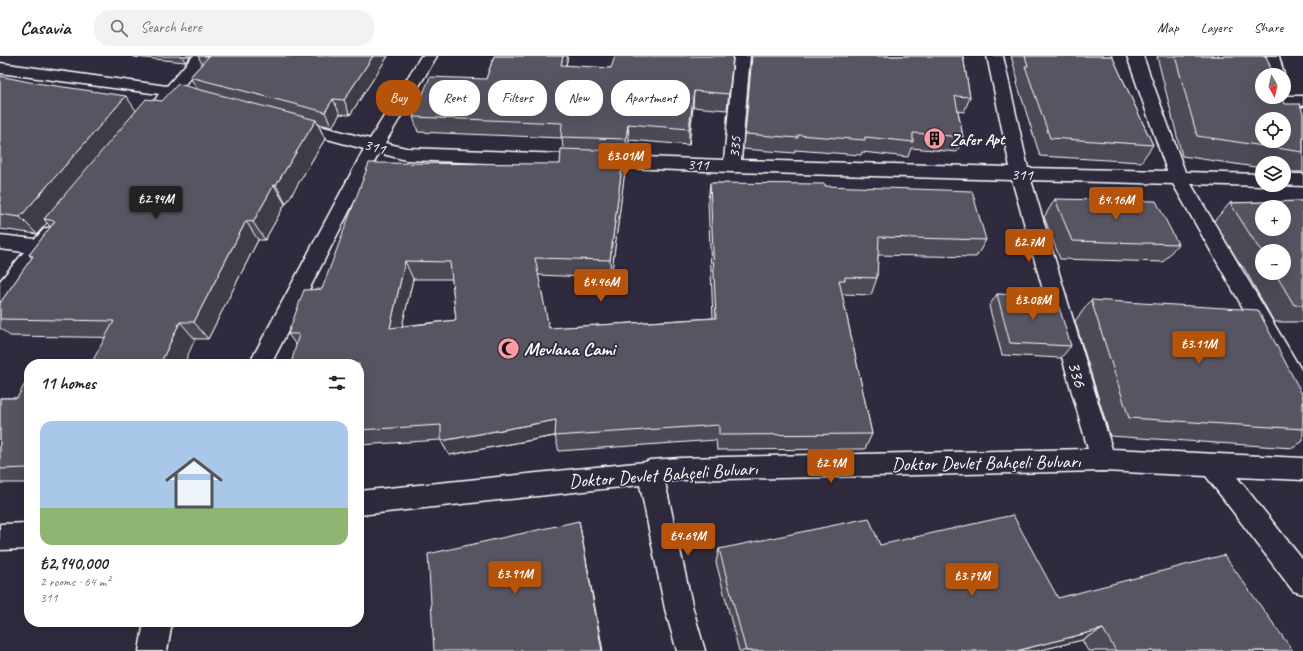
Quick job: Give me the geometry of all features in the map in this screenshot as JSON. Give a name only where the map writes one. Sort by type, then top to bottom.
[{"type":"street","points":[[150,115],[201,56]]},
{"type":"street","points":[[263,359],[374,146],[429,56]]},
{"type":"street","name":"335","points":[[732,166],[742,56]]},
{"type":"street","name":"336","points":[[995,56],[1020,174],[1103,460]]},
{"type":"street","points":[[1135,56],[1179,178],[1303,393]]},
{"type":"street","points":[[1271,56],[1274,68]]},
{"type":"street","points":[[0,68],[170,91],[216,103]]},
{"type":"street","points":[[1291,103],[1303,101]]},
{"type":"street","name":"311","points":[[276,119],[406,154],[732,166],[1255,180]]},
{"type":"street","points":[[1291,180],[1303,180]]},
{"type":"street","points":[[0,295],[60,223]]},
{"type":"street","points":[[0,242],[40,247]]},
{"type":"street","name":"Doktor Devlet Bahçeli Bulvarı","points":[[364,502],[680,469],[1103,460],[1303,469]]},
{"type":"street","points":[[1212,465],[1303,581]]},
{"type":"street","points":[[650,471],[679,609],[691,651]]},
{"type":"street","points":[[0,537],[24,536]]},
{"type":"street","points":[[153,651],[157,627]]},
{"type":"building","points":[[209,56],[373,56],[344,100],[333,99],[325,112],[190,77]]},
{"type":"building","points":[[494,56],[563,56],[561,65],[611,68],[615,56],[733,56],[729,94],[694,91],[689,129],[628,124],[626,139],[561,137],[562,123],[413,117],[421,116],[421,98],[430,77],[486,79]]},
{"type":"building","points":[[752,56],[963,56],[970,97],[955,96],[963,137],[913,133],[913,142],[865,137],[865,140],[798,135],[798,138],[745,134]]},
{"type":"building","points":[[1025,56],[1112,56],[1153,145],[1050,138],[1025,66],[1028,66]]},
{"type":"building","points":[[1175,56],[1266,56],[1270,68],[1255,68],[1255,104],[1300,104],[1303,113],[1303,152],[1276,148],[1291,148],[1291,112],[1255,112],[1255,145],[1197,136]]},
{"type":"building","points":[[0,76],[29,82],[126,96],[20,217],[0,214]]},
{"type":"building","points":[[178,84],[316,120],[276,185],[274,185],[253,222],[246,221],[194,322],[180,322],[162,359],[94,359],[114,321],[0,319],[0,303],[33,256],[29,255],[55,221],[44,219],[146,99],[162,101]]},
{"type":"building","points":[[561,149],[624,151],[610,260],[535,258],[549,328],[716,318],[710,183],[825,184],[825,186],[972,191],[986,240],[879,237],[877,278],[845,277],[845,280],[839,280],[872,434],[719,435],[719,425],[555,436],[556,420],[441,441],[441,425],[364,430],[364,359],[292,359],[299,334],[288,334],[304,290],[322,289],[369,163],[560,164]],"holes":[[[405,261],[450,262],[456,320],[390,328]]]},
{"type":"building","points":[[1055,199],[1156,201],[1178,244],[1072,241]]},
{"type":"building","points":[[1291,201],[1303,201],[1303,305],[1294,305],[1279,280],[1291,280],[1291,244],[1256,244],[1230,203],[1255,202],[1255,236],[1291,236]]},
{"type":"building","points":[[997,294],[1041,296],[1044,306],[1059,307],[1071,346],[1010,343]]},
{"type":"building","points":[[1091,300],[1258,310],[1303,396],[1303,429],[1129,418]]},
{"type":"building","points":[[24,385],[24,468],[0,469],[0,398],[17,398]]},
{"type":"building","points":[[1013,515],[1058,598],[1224,555],[1293,651],[1116,651],[1103,629],[1016,651],[746,651],[719,549],[869,518],[880,545]]},
{"type":"building","points":[[579,521],[602,651],[434,651],[428,554]]},
{"type":"place","name":"Zafer Apt","points":[[934,139]]},
{"type":"place","name":"Mevlana Cami","points":[[508,348]]}]
